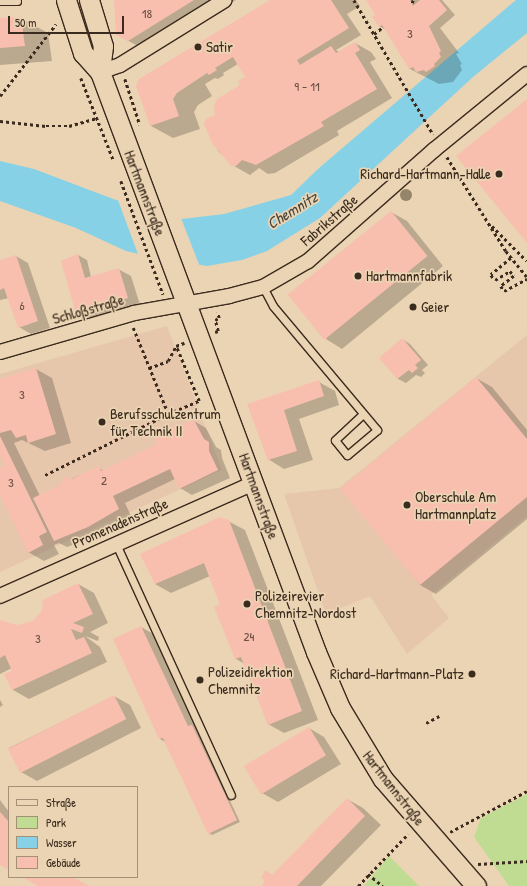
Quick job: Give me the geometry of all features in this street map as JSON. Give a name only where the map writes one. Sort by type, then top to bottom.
[{"type":"main road","name":"Hartmannstraße","points":[[66,0],[83,53],[100,72],[316,652],[340,708],[374,767],[476,886]]},
{"type":"main road","name":"Hartmannstraße","points":[[89,0],[103,46],[100,72]]},
{"type":"street","points":[[100,72],[120,64],[225,0]]},
{"type":"street","name":"Fabrikstraße","points":[[186,303],[263,287],[308,261],[440,146],[527,74]]},
{"type":"street","name":"Schloßstraße","points":[[0,352],[134,313],[186,303]]},
{"type":"street","name":"Promenadenstraße","points":[[0,596],[254,483]]},
{"type":"lane","points":[[0,1],[17,0]]},
{"type":"lane","points":[[263,287],[273,306],[377,430],[347,455],[335,440],[363,414]]},
{"type":"lane","points":[[116,544],[231,795]]},
{"type":"path","points":[[354,0],[428,124]]},
{"type":"path","points":[[0,96],[46,34],[60,19]]},
{"type":"path","points":[[374,34],[383,27]]},
{"type":"path","points":[[80,76],[95,118],[113,160]]},
{"type":"path","points":[[0,121],[46,126],[69,126],[114,111]]},
{"type":"path","points":[[440,146],[511,258],[527,278],[504,291],[501,286],[514,276],[510,271],[495,280],[491,275],[511,258]]},
{"type":"path","points":[[118,175],[157,280]]},
{"type":"path","points":[[489,223],[527,261]]},
{"type":"path","points":[[135,334],[168,414]]},
{"type":"path","points":[[45,475],[199,400],[176,346]]},
{"type":"path","points":[[426,723],[441,715]]},
{"type":"path","points":[[436,840],[527,791]]},
{"type":"path","points":[[358,886],[368,874],[421,823]]},
{"type":"path","points":[[458,864],[527,861]]},
{"type":"path","points":[[368,874],[383,886]]},
{"type":"shaded area","name":"Berufsschulzentrum für Technik II","points":[[167,326],[222,470],[0,572],[0,374]]},
{"type":"shaded area","name":"Oberschule Am Hartmannplatz","points":[[527,335],[527,516],[431,595],[449,618],[407,654],[370,596],[326,614],[284,494],[339,488]]},
{"type":"green space","points":[[527,794],[527,886],[509,886],[474,837],[481,818]]},
{"type":"green space","points":[[389,856],[419,886],[364,886]]},
{"type":"water","name":"Chemnitz","points":[[516,0],[527,0],[527,33],[473,77],[320,218],[267,251],[242,260],[207,266],[143,255],[126,251],[76,228],[0,201],[0,161],[34,169],[116,200],[182,219],[224,214],[291,195],[319,168]]},
{"type":"pier","points":[[118,200],[181,218],[200,267],[139,257]]},
{"type":"building","points":[[114,0],[194,0],[128,41],[116,35]]},
{"type":"building","points":[[270,0],[331,0],[349,28],[297,60],[300,65],[331,46],[336,53],[355,42],[360,50],[355,53],[377,89],[321,122],[324,126],[256,165],[242,160],[236,166],[231,166],[212,143],[204,123],[207,118],[215,115],[214,106],[217,99],[240,85],[238,81],[245,77],[233,57],[215,68],[217,70],[209,75],[207,73],[177,93],[173,99],[179,116],[150,126],[136,86],[139,79]]},
{"type":"building","points":[[366,0],[410,0],[413,6],[420,0],[439,0],[447,10],[429,26],[441,51],[439,53],[441,57],[434,64],[435,66],[426,72],[424,70],[416,72],[413,67],[409,69],[382,25],[379,27],[372,16],[375,15]]},
{"type":"building","points":[[21,17],[25,46],[0,48],[0,18]]},
{"type":"building","name":"Richard-Hartmann-Halle","points":[[527,99],[527,243],[456,156]]},
{"type":"building","name":"Hartmannfabrik","points":[[391,211],[428,256],[324,340],[288,295]]},
{"type":"building","points":[[78,254],[85,278],[119,268],[128,298],[76,314],[61,261]]},
{"type":"building","points":[[16,255],[38,321],[18,328],[4,288],[0,290],[0,260]]},
{"type":"building","points":[[402,338],[421,360],[415,365],[418,368],[412,373],[409,370],[397,379],[379,358]]},
{"type":"building","points":[[36,368],[56,434],[28,443],[26,435],[16,438],[11,430],[0,433],[0,379]]},
{"type":"building","points":[[476,377],[527,439],[527,497],[420,585],[340,489]]},
{"type":"building","points":[[319,380],[324,396],[284,410],[297,451],[268,460],[247,404]]},
{"type":"building","points":[[194,420],[204,439],[209,442],[209,451],[218,470],[179,489],[170,469],[113,496],[119,509],[88,527],[54,541],[33,498],[60,485],[65,477],[72,479],[99,466],[101,471],[157,444],[155,438],[174,427]]},
{"type":"building","points":[[0,436],[47,532],[39,536],[43,545],[28,553],[0,495],[0,468],[5,466],[0,455]]},
{"type":"building","points":[[220,517],[229,520],[302,711],[268,725],[241,657],[235,659],[214,607],[220,605],[204,563],[155,584],[140,554]]},
{"type":"building","points":[[78,583],[93,614],[73,623],[84,627],[82,633],[71,629],[76,640],[84,637],[92,653],[12,690],[4,674],[12,671],[5,655],[0,658],[0,620],[17,625],[33,621],[42,610],[43,600]]},
{"type":"building","points":[[141,626],[188,726],[192,725],[237,820],[208,834],[163,738],[159,739],[113,639]]},
{"type":"building","points":[[114,695],[126,719],[20,773],[8,749]]},
{"type":"building","points":[[309,727],[326,755],[261,794],[244,766]]},
{"type":"building","points":[[347,798],[365,816],[297,886],[262,886],[265,880],[261,878],[265,870],[272,875]]},
{"type":"building","points":[[0,812],[8,821],[8,869],[0,865]]},
{"type":"building","points":[[24,878],[75,878],[89,886],[38,886]]},
{"type":"place","name":"Satir","points":[[198,47]]},
{"type":"place","name":"Richard-Hartmann-Halle","points":[[499,174]]},
{"type":"place","name":"Hartmannfabrik","points":[[358,276]]},
{"type":"place","name":"Geier","points":[[413,307]]},
{"type":"place","name":"Berufsschulzentrum für Technik II","points":[[102,422]]},
{"type":"place","name":"Oberschule Am Hartmannplatz","points":[[407,505]]},
{"type":"place","name":"Polizeirevier Chemnitz-Nordost","points":[[247,604]]},
{"type":"place","name":"Richard-Hartmann-Platz","points":[[472,674]]},
{"type":"place","name":"Polizeidirektion Chemnitz","points":[[200,680]]}]
